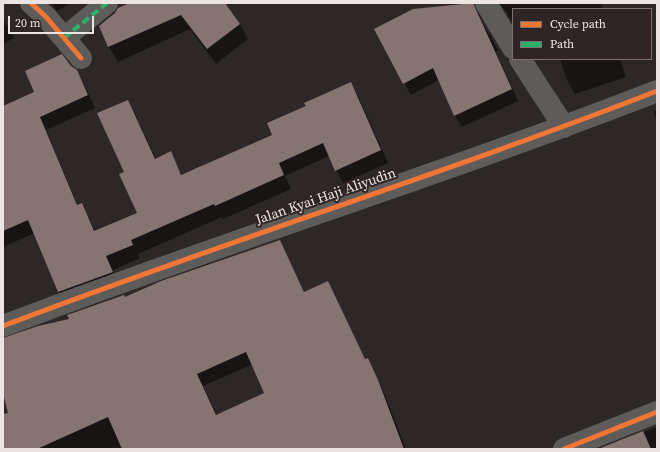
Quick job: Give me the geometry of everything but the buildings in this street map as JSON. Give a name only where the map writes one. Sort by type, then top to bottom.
[{"type":"street","points":[[31,3],[46,17],[81,58]]},
{"type":"street","points":[[64,38],[107,3]]},
{"type":"street","points":[[486,3],[512,46]]},
{"type":"street","points":[[521,60],[564,127]]},
{"type":"street","name":"Jalan Kyai Haji Aliyudin","points":[[3,326],[212,249],[564,127],[657,91]]},
{"type":"street","points":[[564,449],[657,412]]},
{"type":"marked path","points":[[64,38],[107,3]]},
{"type":"cycle path","points":[[31,3],[46,17],[81,58]]},
{"type":"cycle path","points":[[3,326],[166,266],[576,122],[657,91]]},
{"type":"cycle path","points":[[564,449],[657,412]]}]
